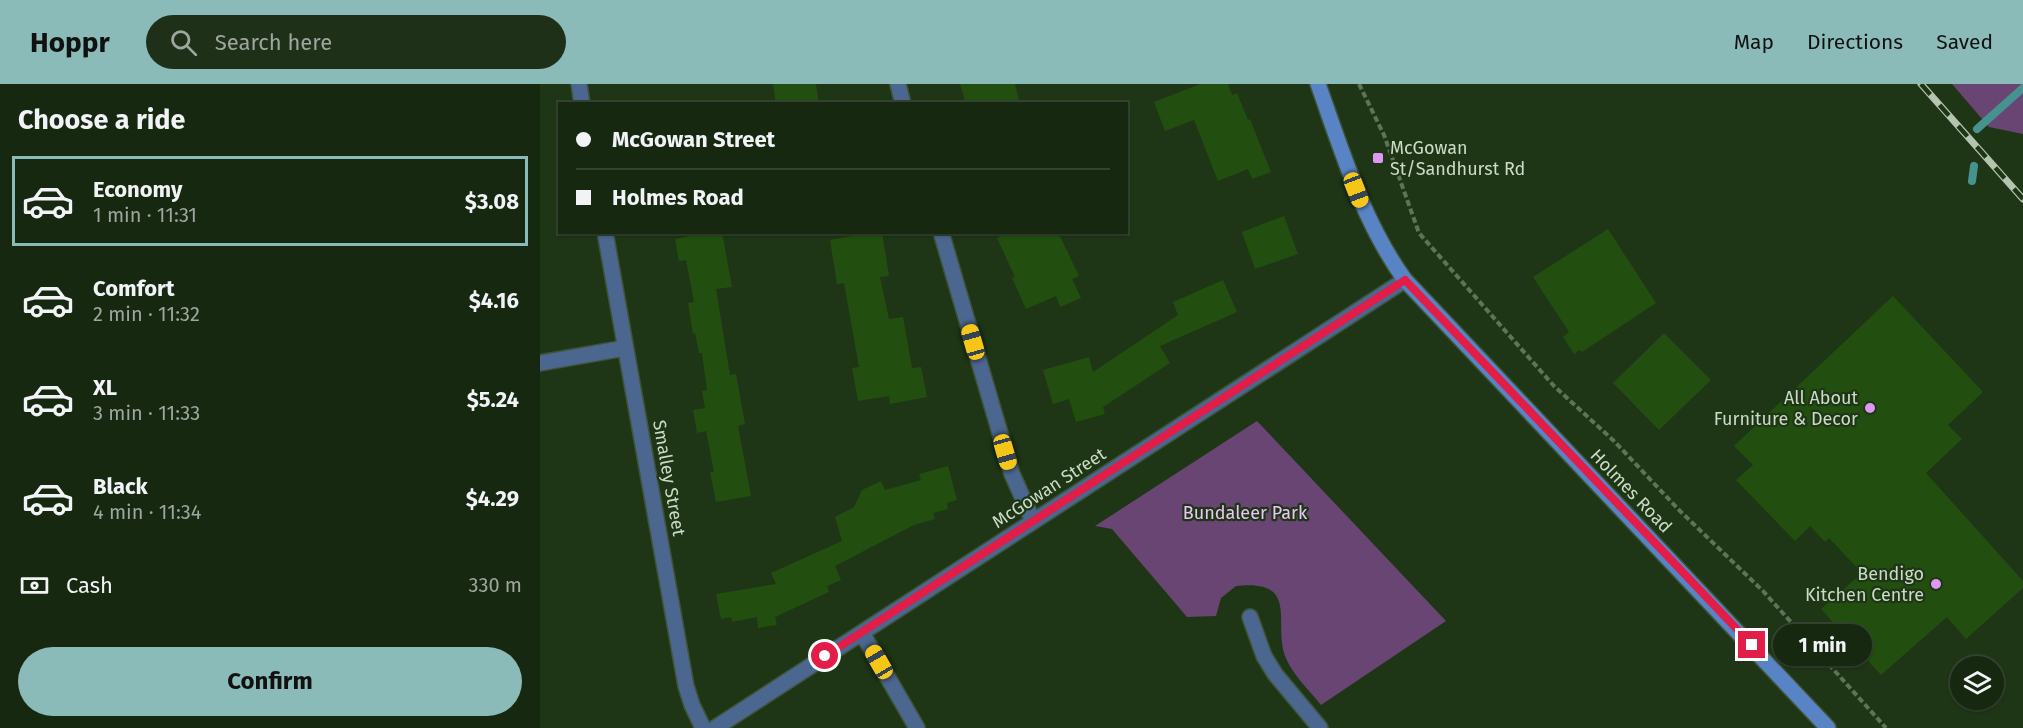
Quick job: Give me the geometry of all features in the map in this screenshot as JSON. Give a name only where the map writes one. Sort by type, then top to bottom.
[{"type":"main road","name":"Holmes Road","points":[[1318,84],[1366,213],[1387,254],[1405,280],[1828,728]]},
{"type":"street","points":[[579,84],[582,102]]},
{"type":"street","points":[[898,84],[902,102]]},
{"type":"street","name":"Smalley Street","points":[[605,234],[686,686],[703,728]]},
{"type":"street","points":[[942,234],[1012,474],[1033,521]]},
{"type":"street","name":"McGowan Street","points":[[715,728],[1405,280]]},
{"type":"street","points":[[540,363],[625,348]]},
{"type":"street","points":[[1250,617],[1264,656],[1275,674],[1320,728]]},
{"type":"street","points":[[862,633],[917,728]]},
{"type":"path","points":[[1359,84],[1384,135],[1419,233],[1554,386],[1614,441],[1679,510],[1763,591],[1886,728]]},
{"type":"green space","points":[[1952,84],[2023,84],[2023,134],[1989,127]]},
{"type":"green space","name":"Bundaleer Park","points":[[1257,421],[1446,621],[1321,705],[1288,663],[1282,643],[1280,606],[1276,596],[1269,589],[1256,586],[1236,586],[1221,598],[1216,616],[1187,617],[1112,529],[1095,526]]},
{"type":"building","points":[[773,84],[816,84],[819,102],[776,102]]},
{"type":"building","points":[[960,84],[1015,84],[1020,102],[965,102]]},
{"type":"building","points":[[1200,84],[1228,84],[1232,95],[1237,93],[1271,172],[1252,179],[1248,169],[1218,181],[1194,120],[1165,131],[1154,102]]},
{"type":"building","points":[[1284,216],[1298,254],[1255,269],[1242,232]]},
{"type":"building","points":[[1608,229],[1656,303],[1582,352],[1580,350],[1574,354],[1563,337],[1569,332],[1533,277]]},
{"type":"building","points":[[701,234],[722,234],[732,287],[716,289],[730,375],[736,374],[745,424],[738,426],[751,496],[716,502],[710,472],[714,472],[706,431],[697,433],[693,410],[705,408],[702,391],[707,390],[702,353],[699,353],[695,333],[693,334],[688,303],[694,302],[686,260],[679,261],[675,239]]},
{"type":"building","points":[[863,234],[882,234],[889,276],[880,277],[889,319],[903,317],[912,368],[921,367],[927,397],[890,404],[889,396],[858,401],[852,368],[859,367],[844,283],[837,284],[830,240]]},
{"type":"building","points":[[1005,234],[1059,234],[1079,276],[1072,279],[1081,298],[1060,307],[1056,296],[1026,309],[1012,278],[1015,277],[997,238]]},
{"type":"building","points":[[1223,280],[1237,312],[1160,346],[1170,363],[1103,407],[1105,414],[1076,422],[1069,399],[1053,404],[1043,370],[1089,357],[1093,372],[1178,315],[1173,302]]},
{"type":"building","name":"All About Furniture & Decor","points":[[1893,296],[1983,392],[1948,425],[1962,439],[1926,473],[2023,581],[2023,588],[1966,639],[1947,617],[1881,675],[1821,609],[1862,573],[1829,538],[1825,542],[1810,526],[1795,541],[1736,480],[1753,465],[1734,446]]},
{"type":"building","points":[[1664,333],[1711,380],[1659,430],[1613,383]]},
{"type":"building","points":[[948,466],[957,500],[947,503],[948,509],[933,513],[935,519],[914,525],[835,566],[841,580],[827,586],[829,592],[775,617],[777,625],[758,628],[757,617],[732,622],[731,617],[721,619],[716,594],[776,584],[771,573],[842,541],[835,517],[854,507],[862,490],[881,481],[885,490],[921,480],[919,474]]},
{"type":"waterway","points":[[1977,129],[2023,88]]},
{"type":"waterway","points":[[1972,181],[1974,166]]},
{"type":"railway","points":[[1921,84],[2023,199]]},
{"type":"place","name":"McGowan St/Sandhurst Rd","points":[[1378,158]]},
{"type":"place","name":"All About Furniture & Decor","points":[[1870,408]]},
{"type":"place","name":"Bendigo Kitchen Centre","points":[[1936,584]]},
{"type":"route","points":[[825,656],[1405,280],[1752,645]]}]
